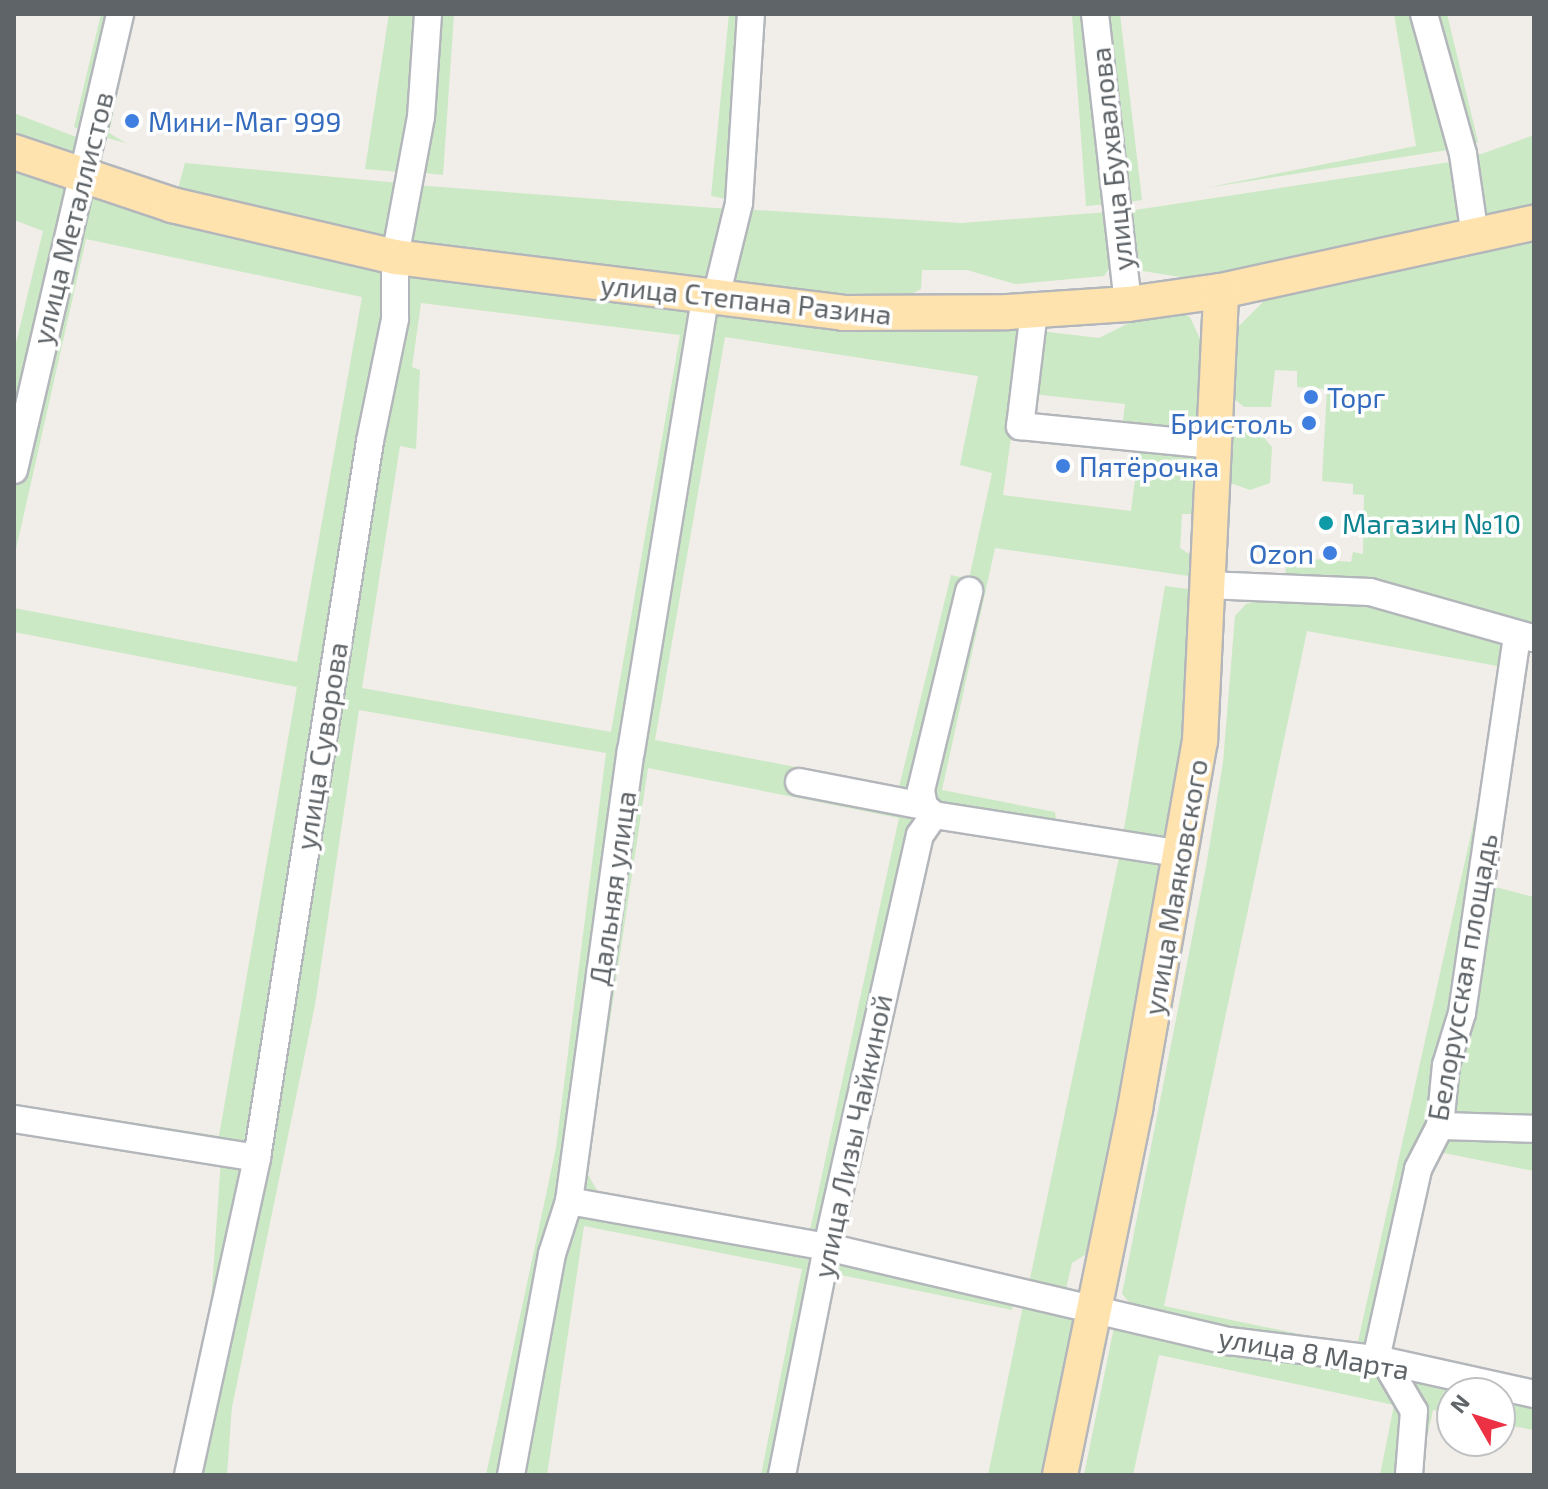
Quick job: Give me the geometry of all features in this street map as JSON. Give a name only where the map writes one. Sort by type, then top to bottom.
[{"type":"main road","name":"улица Степана Разина","points":[[14,152],[269,231],[395,257],[710,300],[884,315],[1034,311],[1128,304],[1221,291],[1534,223]]},
{"type":"main road","name":"улица Маяковского","points":[[1060,1475],[1183,854],[1200,741],[1221,291]]},
{"type":"street","name":"улица Металлистов","points":[[14,470],[53,290],[86,176],[120,14]]},
{"type":"street","name":"улица Суворова","points":[[188,1475],[257,1158],[370,441],[395,319],[395,257],[421,117],[428,14]]},
{"type":"street","name":"Дальняя улица","points":[[511,1475],[552,1254],[569,1201],[631,751],[710,300],[739,203],[751,14]]},
{"type":"street","name":"улица Бухвалова","points":[[1095,14],[1128,304]]},
{"type":"street","points":[[1424,14],[1463,154],[1475,236]]},
{"type":"street","points":[[1034,311],[1020,426],[1213,445]]},
{"type":"street","name":"Белорусская площадь","points":[[1207,585],[1370,592],[1525,637],[1462,1013],[1446,1065],[1440,1126],[1418,1169],[1381,1362]]},
{"type":"street","name":"улица Лизы Чайкиной","points":[[782,1475],[827,1247],[920,835],[929,811],[921,790],[969,591]]},
{"type":"street","points":[[799,782],[929,811],[1183,854]]},
{"type":"street","points":[[14,1119],[257,1158]]},
{"type":"street","points":[[1440,1126],[1534,1129]]},
{"type":"street","name":"улица 8 Марта","points":[[569,1201],[827,1247],[1229,1341],[1381,1362],[1534,1394]]},
{"type":"street","points":[[1381,1362],[1414,1411],[1409,1475]]},
{"type":"green space","points":[[101,14],[114,14],[87,133],[74,127]]},
{"type":"green space","points":[[126,14],[135,14],[109,133],[126,143],[99,136]]},
{"type":"green space","points":[[389,14],[421,14],[412,117],[400,172],[365,169]]},
{"type":"green space","points":[[436,14],[454,14],[443,175],[416,172]]},
{"type":"green space","points":[[729,14],[744,14],[732,200],[711,196]]},
{"type":"green space","points":[[1072,14],[1089,14],[1108,204],[1086,206]]},
{"type":"green space","points":[[1104,14],[1120,14],[1142,200],[1121,203]]},
{"type":"green space","points":[[1394,14],[1417,14],[1454,149],[1205,188],[1416,146]]},
{"type":"green space","points":[[1429,14],[1447,14],[1478,142],[1468,147]]},
{"type":"green space","points":[[14,113],[84,140],[75,162],[14,142]]},
{"type":"green space","points":[[1534,135],[1534,214],[1480,217],[1470,158]]},
{"type":"green space","points":[[1457,161],[1463,229],[1200,280],[1136,270],[1122,212]]},
{"type":"green space","points":[[14,163],[68,181],[14,443],[14,351],[43,231],[14,220]]},
{"type":"green space","points":[[185,163],[399,183],[387,234],[375,243],[176,196]]},
{"type":"green space","points":[[414,185],[729,209],[701,290],[412,250],[406,236]]},
{"type":"green space","points":[[95,190],[389,267],[389,321],[250,1153],[14,1115],[14,1104],[219,1136],[297,687],[14,632],[14,608],[297,662],[362,297],[86,239],[14,558],[14,489],[58,295],[87,195]]},
{"type":"green space","points":[[742,209],[961,223],[1109,212],[1112,265],[1104,276],[1015,284],[967,270],[922,270],[921,289],[887,306],[726,292]]},
{"type":"green space","points":[[1534,234],[1534,626],[1285,576],[1287,557],[1351,562],[1353,552],[1363,554],[1364,495],[1353,494],[1353,484],[1322,481],[1327,389],[1297,387],[1297,371],[1275,370],[1271,407],[1244,407],[1227,393],[1228,345],[1237,328],[1276,289]]},
{"type":"green space","points":[[405,269],[688,307],[695,319],[563,1204],[503,1475],[486,1475],[556,1148],[606,753],[359,710],[315,1005],[218,1475],[195,1475]],"holes":[[[421,303],[680,335],[611,732],[362,688],[400,446],[416,449],[420,370],[412,367]]]},
{"type":"green space","points":[[714,309],[1026,329],[1003,495],[1131,511],[1139,448],[1202,451],[1199,503],[1191,514],[1182,514],[1180,548],[1197,559],[1196,577],[995,548],[942,790],[1055,812],[1056,820],[1115,829],[1113,838],[919,810],[822,1240],[587,1200],[576,1187],[633,766]],"holes":[[[725,337],[978,376],[960,465],[992,473],[969,579],[951,575],[899,787],[655,740]],[[648,768],[899,818],[809,1235],[601,1197],[587,1173]]]},
{"type":"green space","points":[[1176,311],[1190,317],[1204,348],[1203,436],[1122,429],[1125,404],[1032,394],[1040,331],[1099,338],[1145,315]]},
{"type":"green space","points":[[1244,431],[1260,433],[1272,447],[1270,483],[1250,490],[1225,481],[1225,442]]},
{"type":"green space","points":[[1165,586],[1196,590],[1174,844],[1122,841]]},
{"type":"green space","points":[[1265,598],[1361,604],[1508,647],[1505,667],[1307,631],[1164,1306],[1357,1346],[1234,1333],[1131,1304],[1122,1294],[1206,867],[1223,763],[1235,616],[1246,604]]},
{"type":"green space","points":[[1499,710],[1454,1011],[1439,1064],[1432,1122],[1410,1165],[1372,1338],[1357,1346]]},
{"type":"green space","points":[[1121,848],[1172,862],[1097,1247],[1072,1263],[1066,1289],[1073,1295],[1028,1288]]},
{"type":"green space","points":[[1484,884],[1534,897],[1534,1171],[1434,1151]]},
{"type":"green space","points":[[221,1160],[249,1162],[227,1475],[199,1475]]},
{"type":"green space","points":[[583,1210],[819,1252],[776,1475],[761,1475],[802,1269],[584,1226],[547,1475],[518,1475],[569,1219]]},
{"type":"green space","points":[[831,1254],[1015,1295],[1012,1310],[836,1274],[796,1475],[787,1475]]},
{"type":"green space","points":[[1025,1296],[1082,1321],[1049,1475],[988,1475]]},
{"type":"green space","points":[[1114,1327],[1374,1366],[1409,1412],[1405,1475],[1380,1475],[1394,1405],[1159,1355],[1133,1475],[1084,1475]]},
{"type":"green space","points":[[1395,1371],[1436,1380],[1436,1411],[1433,1410],[1419,1475]]},
{"type":"green space","points":[[1516,1396],[1534,1400],[1534,1430],[1516,1427]]},
{"type":"place","name":"Мини-Маг 999","points":[[132,121]]},
{"type":"place","name":"Торг","points":[[1311,397]]},
{"type":"place","name":"Бристоль","points":[[1309,423]]},
{"type":"place","name":"Пятёрочка","points":[[1063,466]]},
{"type":"place","name":"Магазин №10","points":[[1326,523]]},
{"type":"place","name":"Ozon","points":[[1330,553]]}]
